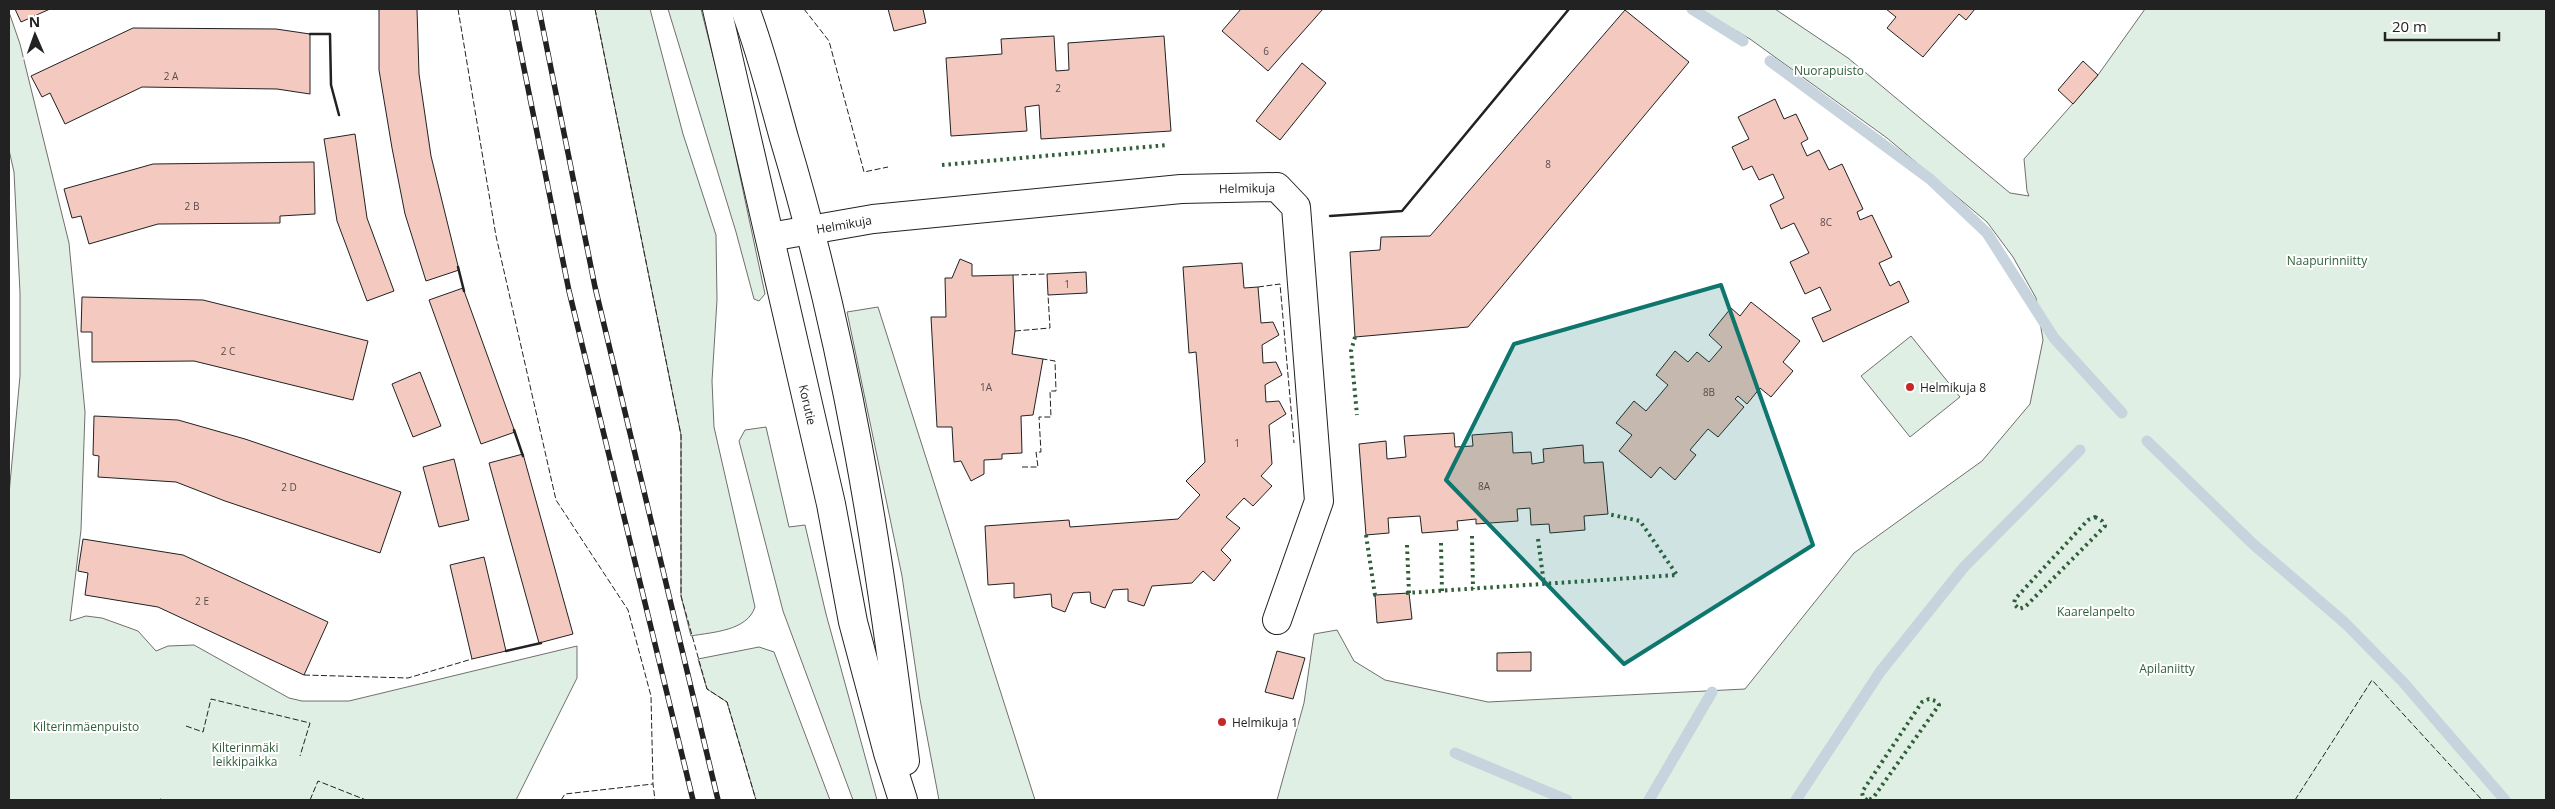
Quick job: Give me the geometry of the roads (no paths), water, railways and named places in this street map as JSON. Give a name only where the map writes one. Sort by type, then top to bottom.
[{"type":"street","name":"Korutie","points":[[717,9],[831,504],[854,622],[888,753],[903,800]]},
{"type":"street","points":[[745,9],[811,229],[830,305],[872,515],[909,800]]},
{"type":"street","name":"Helmikuja","points":[[770,236],[853,221],[1181,189],[1277,187],[1296,207],[1319,501],[1278,620]]},
{"type":"waterway","points":[[1692,9],[1743,41]]},
{"type":"waterway","points":[[1770,61],[1930,179],[1987,233],[2054,338],[2122,413]]},
{"type":"waterway","points":[[2147,441],[2253,544],[2345,623],[2403,682],[2505,800]]},
{"type":"waterway","points":[[1796,800],[1880,672],[1964,567],[2080,450]]},
{"type":"waterway","points":[[1649,800],[1712,692]]},
{"type":"waterway","points":[[1455,753],[1567,800]]},
{"type":"railway","points":[[512,9],[569,291],[693,800]]},
{"type":"railway","points":[[539,9],[595,287],[718,800]]},
{"type":"place","name":"Helmikuja 8","points":[[1910,387]]},
{"type":"place","name":"Helmikuja 1","points":[[1222,722]]},
{"type":"park label","name":"Nuorapuisto","points":[[1829,70]]},
{"type":"park label","name":"Naapurinniitty","points":[[2327,260]]},
{"type":"park label","name":"Kaarelanpelto","points":[[2096,611]]},
{"type":"park label","name":"Apilaniitty","points":[[2167,668]]},
{"type":"park label","name":"Kilterinmäenpuisto","points":[[86,726]]},
{"type":"park label","name":"Kilterinmäki leikkipaikka","points":[[245,754]]}]
